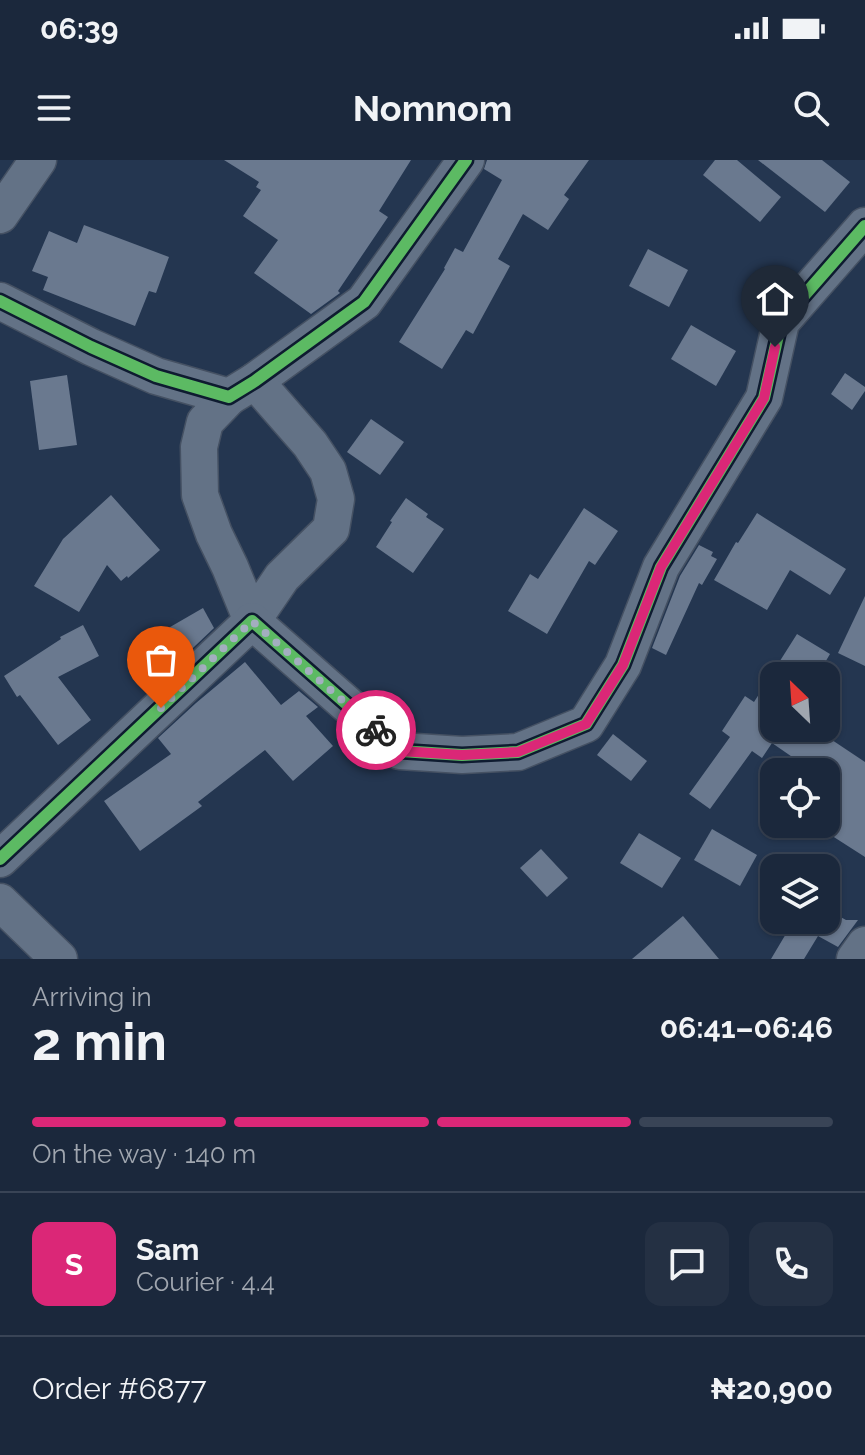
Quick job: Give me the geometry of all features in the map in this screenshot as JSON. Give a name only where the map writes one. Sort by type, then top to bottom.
[{"type":"street","points":[[0,215],[38,160]]},
{"type":"street","points":[[466,160],[364,302],[242,389],[205,422],[199,447],[200,495],[252,621],[400,751],[462,755],[518,752],[586,724],[623,665],[661,567],[764,398],[781,322],[865,226]]},
{"type":"street","points":[[0,301],[156,376],[242,389],[310,444],[328,471],[336,499],[331,529],[282,577],[252,621],[0,859]]},
{"type":"street","points":[[0,902],[59,959]]},
{"type":"street","points":[[855,959],[865,945]]},
{"type":"building","points":[[224,160],[411,160],[379,211],[388,217],[338,291],[340,293],[311,314],[254,273],[278,240],[243,216],[261,190],[256,187],[259,182]]},
{"type":"building","points":[[487,160],[589,160],[564,195],[569,199],[548,230],[523,214],[498,259],[510,266],[473,334],[466,330],[442,369],[399,342],[455,248],[463,252],[502,180],[484,169]]},
{"type":"building","points":[[715,160],[737,160],[781,197],[760,222],[703,175]]},
{"type":"building","points":[[758,160],[822,160],[850,182],[825,212]]},
{"type":"building","points":[[84,225],[169,257],[156,293],[149,291],[135,326],[43,290],[48,277],[32,271],[49,231],[77,243]]},
{"type":"building","points":[[648,249],[688,270],[669,307],[629,286]]},
{"type":"building","points":[[691,325],[736,351],[716,386],[671,359]]},
{"type":"building","points":[[845,373],[865,387],[852,410],[831,394]]},
{"type":"building","points":[[67,375],[77,445],[39,450],[30,381]]},
{"type":"building","points":[[371,419],[404,442],[380,475],[347,452]]},
{"type":"building","points":[[111,495],[160,550],[121,581],[107,565],[79,612],[34,586],[63,539]]},
{"type":"building","points":[[406,498],[444,529],[413,573],[376,547]]},
{"type":"building","points":[[584,508],[618,531],[595,565],[589,561],[547,634],[508,611],[530,574],[538,579]]},
{"type":"building","points":[[757,513],[846,569],[830,595],[790,570],[767,610],[714,580]]},
{"type":"building","points":[[699,545],[713,552],[711,556],[717,559],[702,585],[699,583],[666,655],[652,648],[680,576]]},
{"type":"building","points":[[865,596],[865,666],[838,653]]},
{"type":"building","points":[[203,608],[214,628],[175,665],[158,634]]},
{"type":"building","points":[[83,625],[99,656],[58,677],[91,720],[58,745],[20,695],[17,697],[4,676]]},
{"type":"building","points":[[797,634],[830,654],[825,662],[779,662]]},
{"type":"building","points":[[245,662],[281,705],[299,691],[318,707],[306,716],[333,746],[293,781],[265,750],[198,802],[202,806],[140,851],[104,801],[171,754],[158,738]]},
{"type":"building","points":[[760,693],[760,742],[835,742],[865,762],[865,857],[835,838],[840,838],[840,758],[794,758],[772,743],[762,758],[752,751],[710,809],[689,794],[730,737],[722,731],[745,696],[754,702]]},
{"type":"building","points":[[613,734],[647,761],[631,781],[597,755]]},
{"type":"building","points":[[712,829],[757,855],[740,886],[694,860]]},
{"type":"building","points":[[639,833],[681,858],[662,888],[620,863]]},
{"type":"building","points":[[541,849],[568,878],[547,897],[520,868]]},
{"type":"building","points":[[683,916],[719,959],[632,959]]},
{"type":"building","points":[[840,917],[858,920],[838,947],[818,936],[804,959],[771,959],[786,934],[840,934]]},
{"type":"cycle path","points":[[0,301],[156,376],[229,397],[364,302],[466,160]]},
{"type":"cycle path","points":[[0,859],[252,621],[400,751],[462,755],[518,752],[586,724],[623,665],[661,567],[764,398],[781,322],[865,226]]},
{"type":"way so far","points":[[161,708],[252,621],[376,730]]},
{"type":"route","points":[[376,730],[400,751],[462,755],[518,752],[586,724],[623,665],[661,567],[764,398],[775,347]]}]
